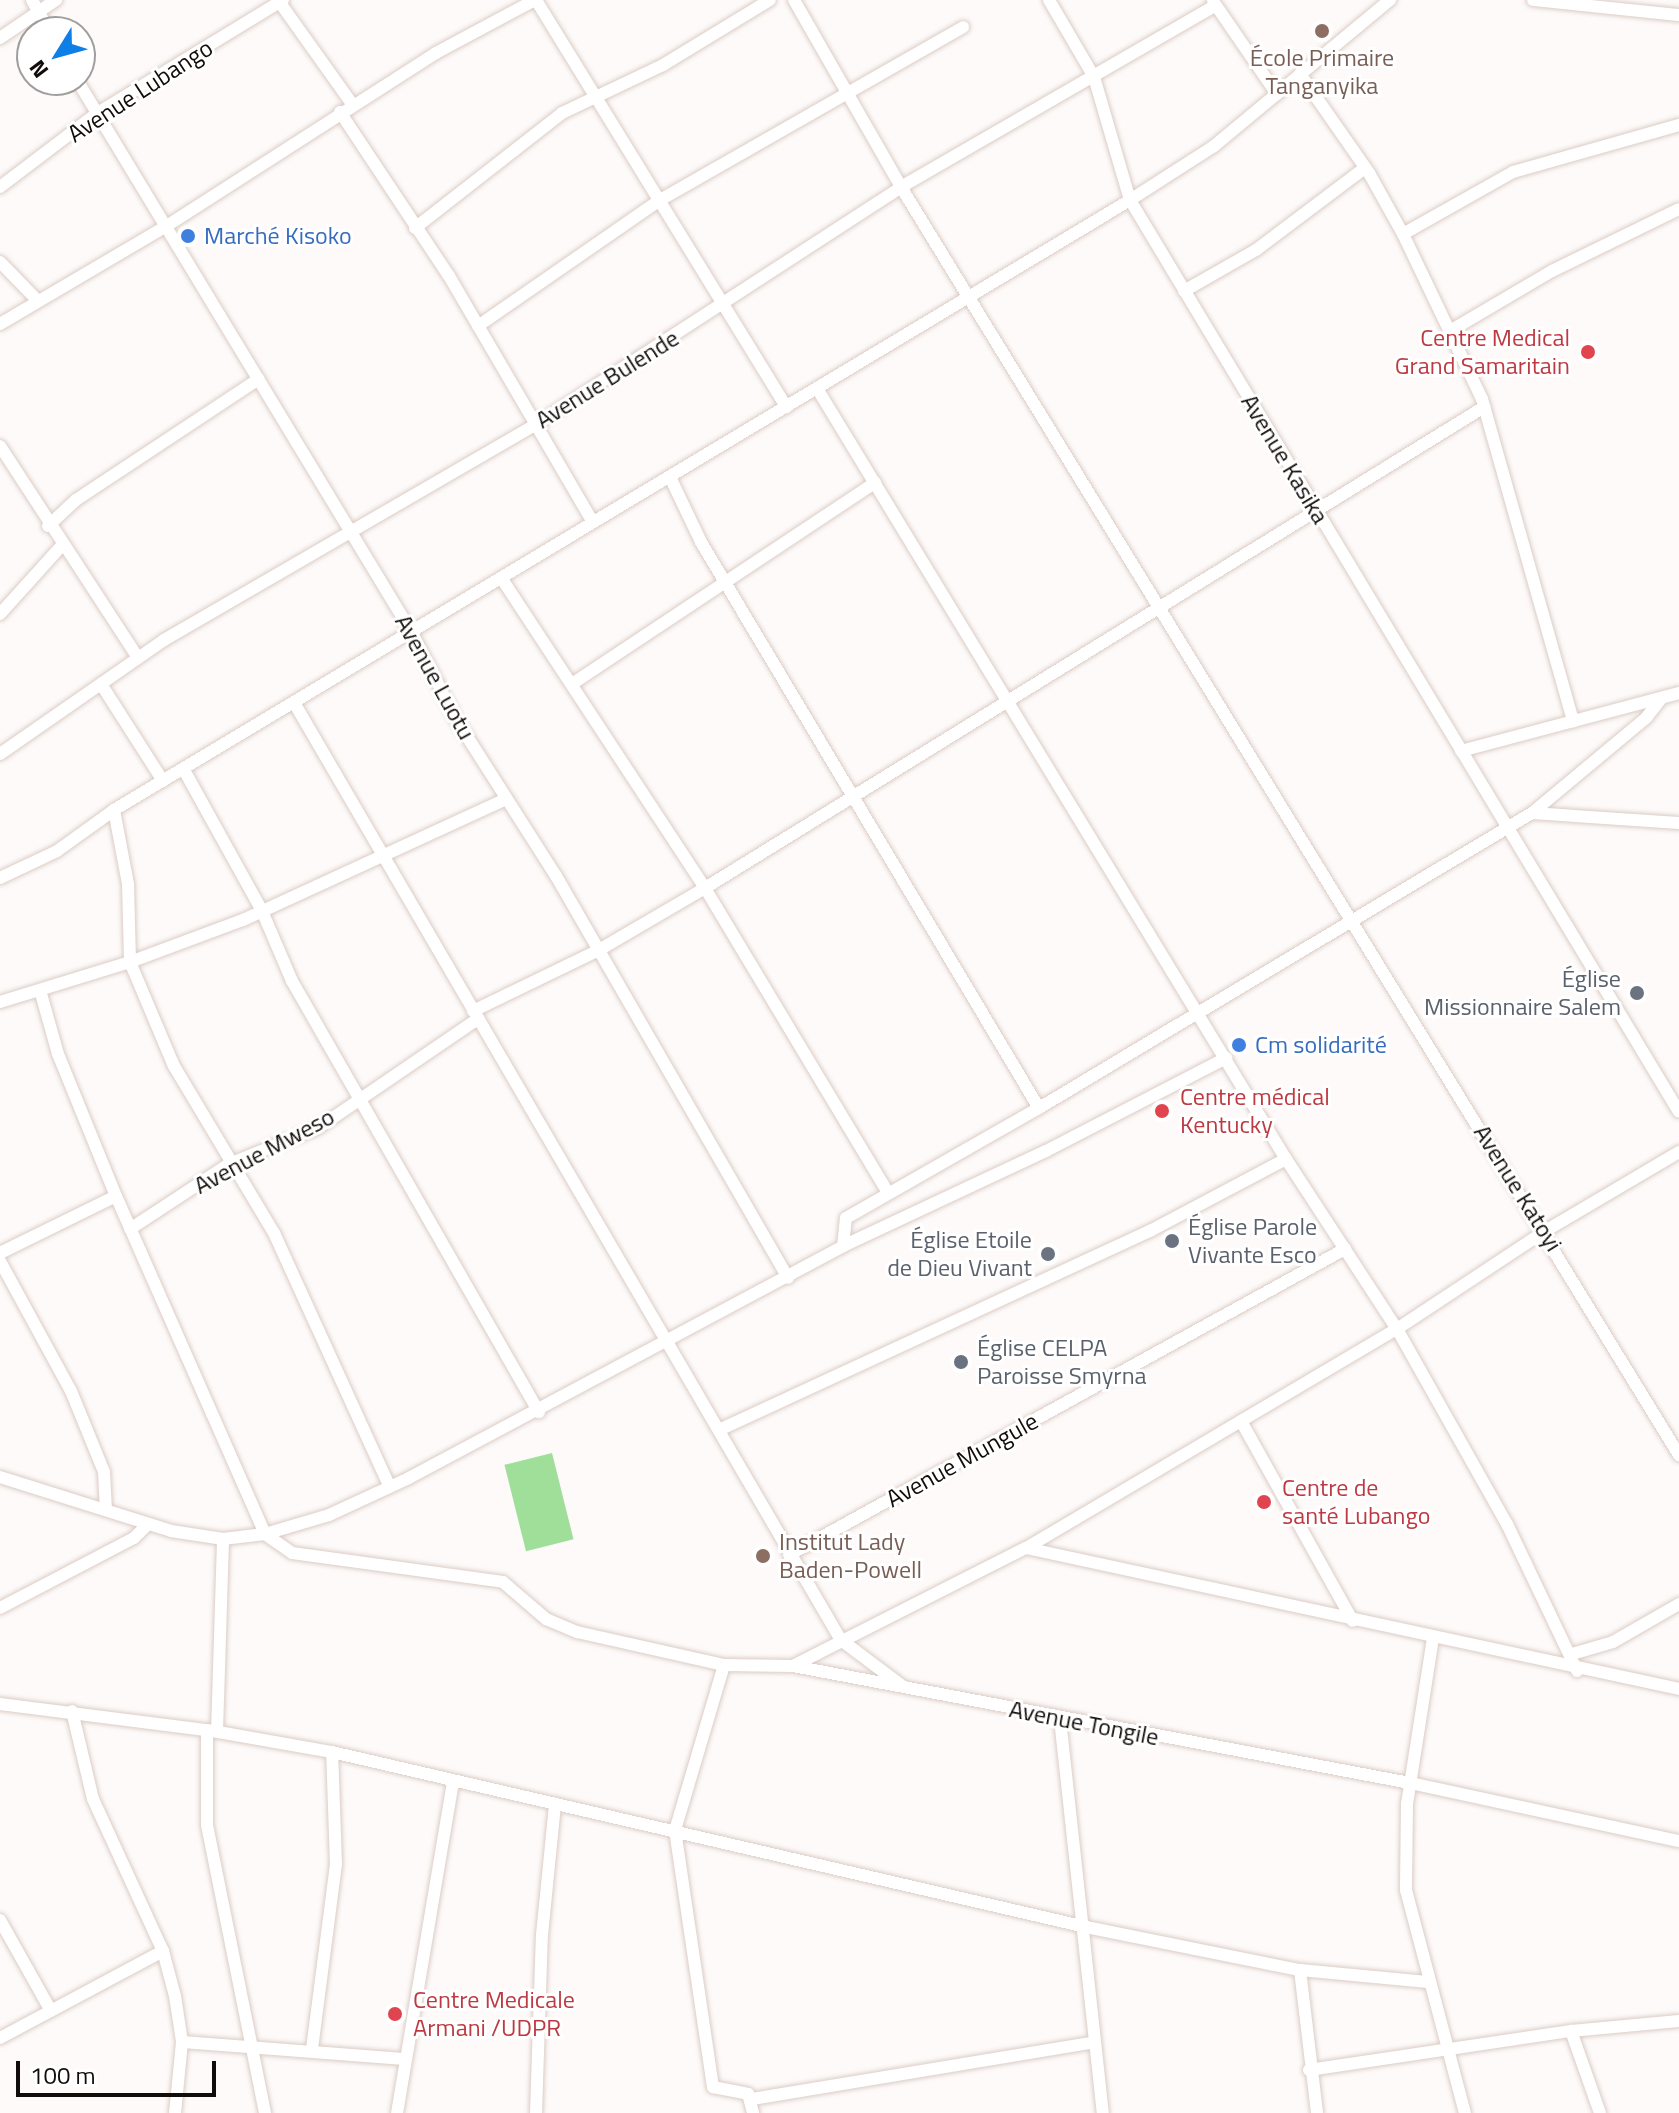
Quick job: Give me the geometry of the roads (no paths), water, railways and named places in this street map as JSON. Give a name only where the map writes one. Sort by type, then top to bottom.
[{"type":"street","points":[[0,38],[35,5],[56,0]]},
{"type":"street","points":[[0,324],[165,227],[340,112],[536,0],[786,407]]},
{"type":"street","points":[[415,228],[562,113],[663,65],[770,0]]},
{"type":"street","name":"Avenue Katoyi","points":[[794,0],[901,187],[1163,607],[1679,1455]]},
{"type":"street","name":"Avenue Kasika","points":[[1049,0],[1094,77],[1130,200],[1679,1112]]},
{"type":"street","points":[[0,878],[57,851],[114,810],[296,706],[593,522],[818,390],[1130,200],[1214,146],[1390,0]]},
{"type":"street","points":[[1533,0],[1679,15]]},
{"type":"street","points":[[280,1],[353,105]]},
{"type":"street","name":"Avenue Lubango","points":[[0,187],[96,114],[280,1]]},
{"type":"street","points":[[1214,3],[1277,94]]},
{"type":"street","name":"Avenue Bulende","points":[[0,754],[138,658],[348,530],[535,425],[901,187],[1094,77],[1214,3]]},
{"type":"street","points":[[478,326],[660,200],[963,27]]},
{"type":"street","points":[[1300,74],[1365,168],[1403,234],[1484,407],[1573,721]]},
{"type":"street","name":"Avenue Luotu","points":[[86,96],[412,633],[788,1278]]},
{"type":"street","points":[[340,112],[478,326],[593,522]]},
{"type":"street","points":[[1403,234],[1513,172],[1679,125]]},
{"type":"street","points":[[1184,291],[1256,250],[1365,168]]},
{"type":"street","points":[[1450,331],[1563,265],[1679,209]]},
{"type":"street","points":[[0,262],[38,301]]},
{"type":"street","points":[[48,526],[76,500],[259,379]]},
{"type":"street","points":[[818,390],[1286,1159],[1397,1329],[1468,1450],[1572,1654],[1577,1671]]},
{"type":"street","name":"Avenue Mweso","points":[[130,1229],[229,1164],[318,1128],[475,1015],[599,950],[705,888],[1011,703],[1314,508],[1484,407]]},
{"type":"street","points":[[0,446],[48,526],[138,658]]},
{"type":"street","points":[[0,471],[12,463]]},
{"type":"street","points":[[670,477],[726,584],[1039,1108]]},
{"type":"street","points":[[572,684],[875,483]]},
{"type":"street","points":[[0,614],[63,544]]},
{"type":"street","points":[[502,579],[705,888],[888,1192]]},
{"type":"street","points":[[101,684],[163,781]]},
{"type":"street","points":[[1461,751],[1679,693]]},
{"type":"street","points":[[843,1246],[846,1218],[1199,1014],[1532,813],[1646,718],[1661,699]]},
{"type":"street","name":"Avenue Tongile","points":[[296,706],[841,1640],[906,1688],[1410,1783],[1679,1841]]},
{"type":"street","points":[[184,770],[262,911],[292,981],[539,1412]]},
{"type":"street","points":[[0,1002],[130,962],[262,911],[383,859],[506,799]]},
{"type":"street","points":[[114,810],[128,884],[130,962],[174,1066],[229,1164],[274,1233],[390,1487]]},
{"type":"street","points":[[1532,813],[1679,823]]},
{"type":"street","points":[[40,990],[58,1054],[116,1196],[265,1534],[292,1553],[503,1582],[546,1619],[577,1632],[724,1665],[793,1666],[906,1688]]},
{"type":"street","points":[[0,1477],[106,1510],[146,1526],[223,1539],[265,1534],[329,1515],[539,1412],[843,1246],[1046,1151],[1226,1058]]},
{"type":"street","points":[[793,1666],[1026,1548],[1397,1329],[1545,1231],[1679,1152]]},
{"type":"street","points":[[719,1430],[1150,1231],[1286,1159]]},
{"type":"street","points":[[0,1253],[116,1196]]},
{"type":"street","name":"Avenue Mungule","points":[[789,1555],[1345,1249]]},
{"type":"street","points":[[0,1261],[71,1391],[104,1472],[106,1510]]},
{"type":"street","points":[[1241,1421],[1353,1621]]},
{"type":"street","points":[[0,1608],[134,1538],[146,1526]]},
{"type":"street","points":[[223,1539],[207,1825],[265,2113]]},
{"type":"street","points":[[1026,1548],[1577,1671],[1679,1689]]},
{"type":"street","points":[[1572,1654],[1613,1642],[1679,1604]]},
{"type":"street","points":[[1433,1638],[1403,1844],[1406,1890],[1427,1982],[1465,2113]]},
{"type":"street","points":[[724,1665],[675,1830],[713,2087],[742,2091],[752,2099],[753,2113]]},
{"type":"street","points":[[0,1704],[212,1731],[332,1752],[1086,1927],[1300,1970],[1427,1982]]},
{"type":"street","points":[[72,1711],[93,1799],[163,1951],[182,2042],[175,2113]]},
{"type":"street","points":[[1060,1719],[1086,1927],[1092,2043],[1103,2113]]},
{"type":"street","points":[[312,2049],[336,1864],[332,1752]]},
{"type":"street","points":[[397,2113],[453,1781]]},
{"type":"street","points":[[536,2113],[542,1935],[555,1804]]},
{"type":"street","points":[[0,1920],[51,2011]]},
{"type":"street","points":[[0,2038],[163,1951]]},
{"type":"street","points":[[1300,1970],[1309,2070],[1317,2113]]},
{"type":"street","points":[[1309,2070],[1571,2031],[1679,2021]]},
{"type":"street","points":[[1571,2031],[1600,2113]]},
{"type":"street","points":[[182,2042],[312,2049],[404,2059]]},
{"type":"street","points":[[752,2099],[1092,2043]]},
{"type":"place","name":"École Primaire Tanganyika","points":[[1322,31]]},
{"type":"place","name":"Marché Kisoko","points":[[188,236]]},
{"type":"place","name":"Centre Medical Grand Samaritain","points":[[1588,352]]},
{"type":"place","name":"Église Missionnaire Salem","points":[[1637,993]]},
{"type":"place","name":"Cm solidarité","points":[[1239,1045]]},
{"type":"place","name":"Centre médical Kentucky","points":[[1162,1111]]},
{"type":"place","name":"Église Parole Vivante Esco","points":[[1172,1241]]},
{"type":"place","name":"Église Etoile de Dieu Vivant","points":[[1048,1254]]},
{"type":"place","name":"Église CELPA Paroisse Smyrna","points":[[961,1362]]},
{"type":"place","name":"Centre de santé Lubango","points":[[1264,1502]]},
{"type":"place","name":"Institut Lady Baden-Powell","points":[[763,1556]]},
{"type":"place","name":"Centre Medicale Armani /UDPR","points":[[395,2014]]}]
